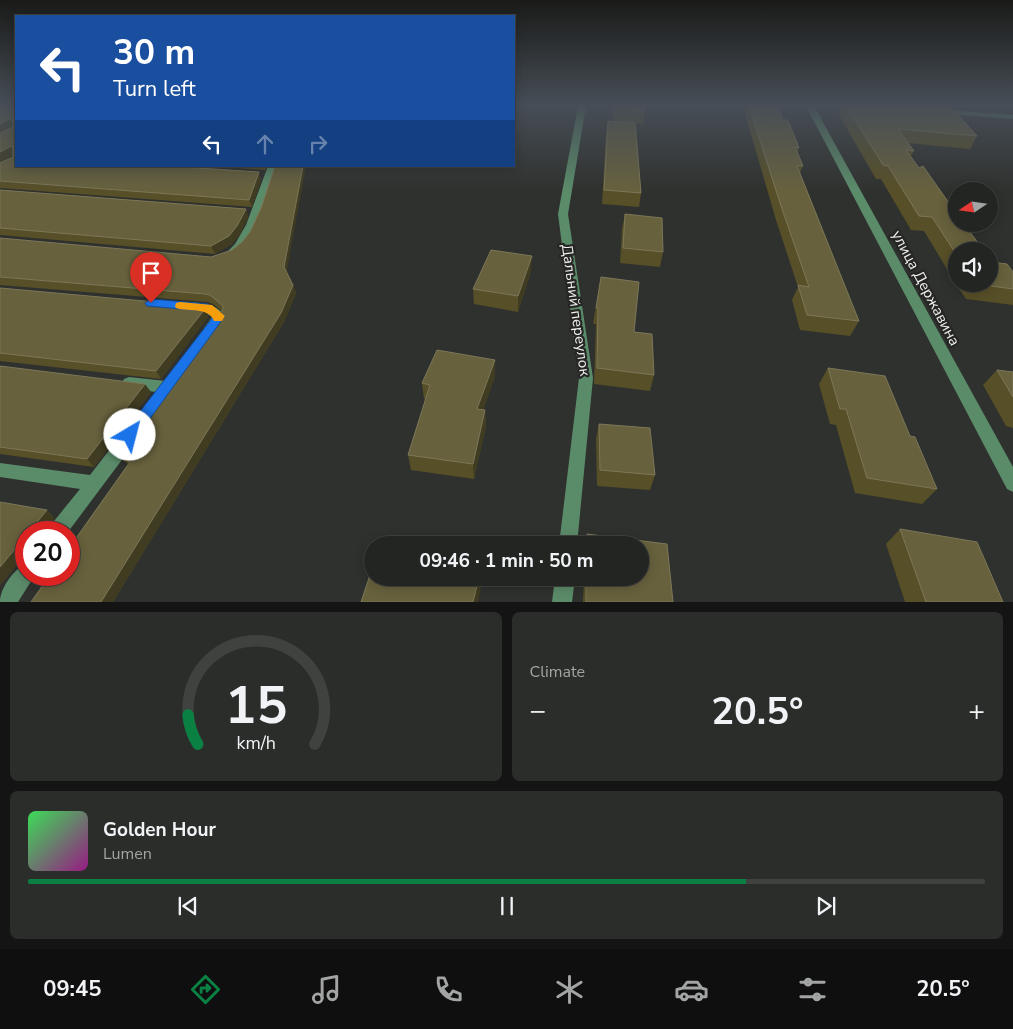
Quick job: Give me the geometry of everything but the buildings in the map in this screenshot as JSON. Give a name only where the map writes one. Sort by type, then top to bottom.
[{"type":"street","name":"Дальний переулок","points":[[569,536],[586,378],[563,214],[577,134]]},
{"type":"street","name":"улица Державина","points":[[825,134],[1013,484]]},
{"type":"street","points":[[221,258],[240,248],[268,172]]},
{"type":"street","points":[[178,305],[208,308],[219,316],[202,340]]},
{"type":"street","points":[[154,403],[178,372]]},
{"type":"street","points":[[117,381],[166,387]]},
{"type":"street","points":[[66,521],[136,427]]},
{"type":"street","points":[[0,470],[94,483]]},
{"type":"street","points":[[6,602],[17,586]]},
{"type":"street","points":[[562,602],[564,586]]},
{"type":"slow traffic","points":[[180,306],[208,308],[219,316],[218,318]]},
{"type":"route","points":[[130,435],[219,316],[208,308],[151,303]]}]
